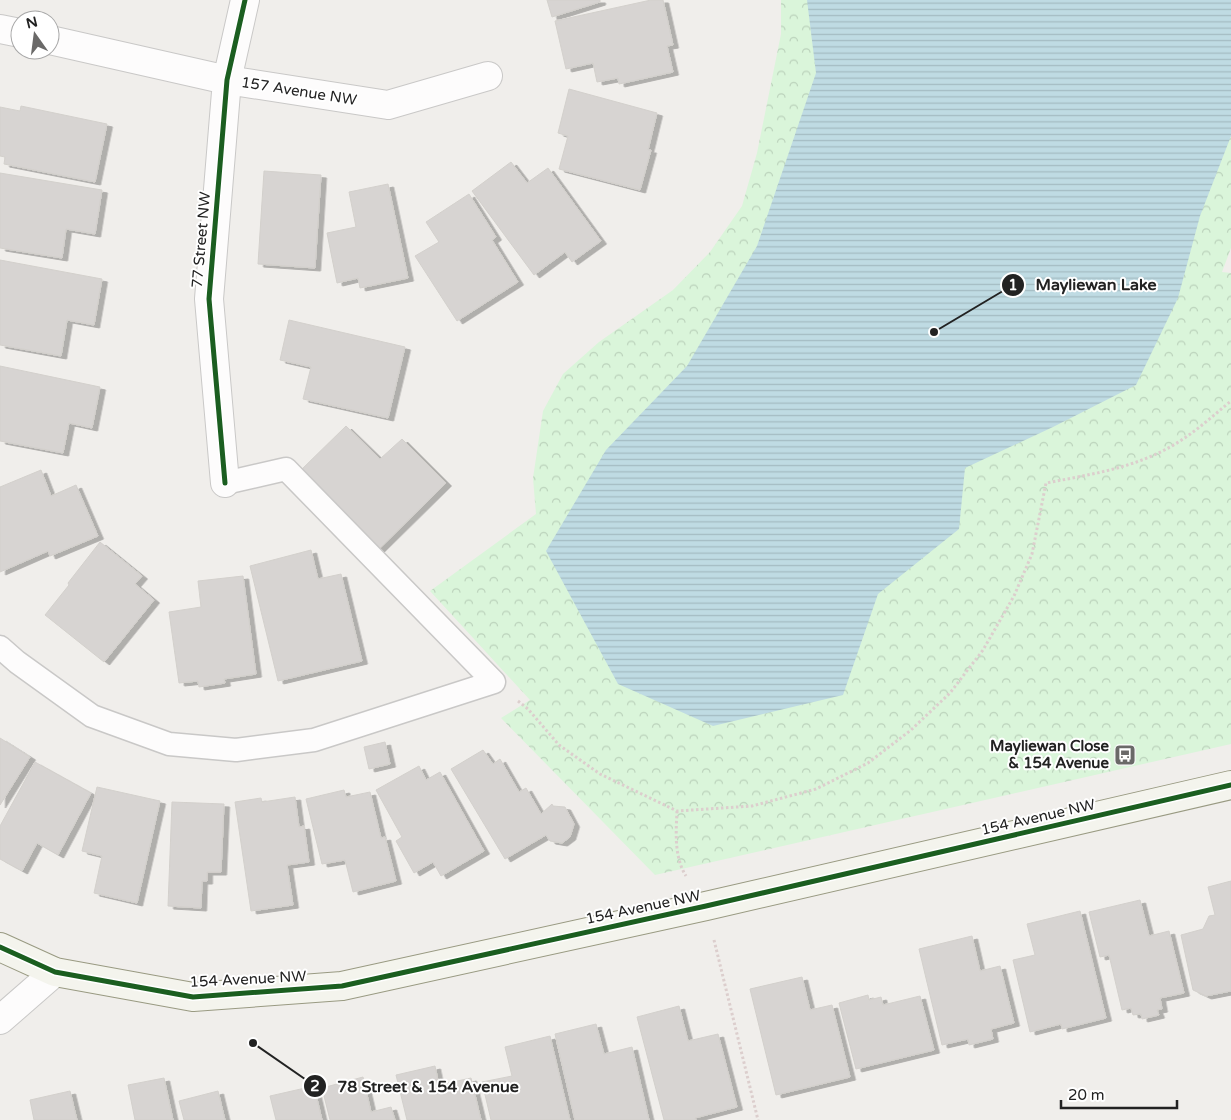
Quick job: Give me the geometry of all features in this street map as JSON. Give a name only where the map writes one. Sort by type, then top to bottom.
[{"type":"street","name":"77 Street NW","points":[[225,484],[209,299],[226,80],[245,0]]},
{"type":"street","name":"157 Avenue NW","points":[[60,42],[226,80],[388,105],[488,76]]},
{"type":"street","name":"154 Avenue NW","points":[[0,947],[55,972],[193,997],[342,986],[706,906],[1231,785]]},
{"type":"street","points":[[0,1020],[55,972]]},
{"type":"lane","points":[[0,647],[17,662],[92,716],[169,744],[236,750],[314,740],[494,682],[286,469],[225,484]]},
{"type":"path","points":[[494,682],[528,709],[559,745],[600,774],[677,811],[752,806],[816,789],[868,763],[911,730],[950,693],[983,650],[1014,596],[1032,554],[1046,483],[1108,472],[1150,457],[1183,440],[1231,401]]},
{"type":"path","points":[[677,811],[676,840],[682,869],[706,906],[758,1120]]},
{"type":"green space","points":[[781,0],[1231,0],[1231,248],[1222,272],[1231,273],[1231,744],[655,875],[501,718],[530,700],[430,591],[536,514],[533,478],[543,411],[563,374],[599,342],[673,290],[710,252],[742,206],[757,153],[781,34]]},
{"type":"water","points":[[807,0],[1231,0],[1231,136],[1200,216],[1178,298],[1136,385],[1053,427],[965,468],[959,529],[878,594],[843,695],[713,726],[618,684],[546,551],[606,450],[687,366],[757,246],[816,73]]},
{"type":"building","points":[[547,0],[600,0],[600,2],[552,17]]},
{"type":"building","points":[[651,0],[663,0],[673,45],[667,46],[673,72],[619,84],[618,78],[597,82],[593,63],[566,69],[555,21]]},
{"type":"building","points":[[569,89],[657,113],[648,150],[651,150],[640,190],[559,169],[568,136],[558,133]]},
{"type":"building","points":[[21,106],[107,124],[95,182],[4,164],[5,157],[0,156],[0,107],[20,111]]},
{"type":"building","points":[[511,162],[527,183],[548,168],[601,241],[572,262],[565,252],[534,275],[472,191]]},
{"type":"building","points":[[264,171],[321,175],[315,268],[258,264]]},
{"type":"building","points":[[0,173],[102,190],[95,234],[66,229],[62,258],[0,248]]},
{"type":"building","points":[[388,184],[408,278],[360,288],[358,278],[337,283],[327,233],[356,227],[349,192]]},
{"type":"building","points":[[469,194],[496,237],[492,240],[518,282],[457,321],[415,256],[439,242],[426,222]]},
{"type":"building","points":[[0,260],[102,279],[94,325],[67,320],[61,356],[0,345]]},
{"type":"building","points":[[289,320],[405,347],[388,418],[303,399],[311,367],[280,360]]},
{"type":"building","points":[[0,366],[100,387],[92,428],[69,423],[63,453],[0,441]]},
{"type":"building","points":[[346,426],[380,459],[402,439],[446,483],[379,549],[301,470]]},
{"type":"building","points":[[41,470],[51,496],[76,485],[98,536],[50,556],[48,551],[0,572],[0,487]]},
{"type":"building","points":[[100,542],[142,576],[135,584],[154,600],[104,662],[45,615]]},
{"type":"building","points":[[311,550],[318,579],[341,574],[362,661],[278,681],[250,566]]},
{"type":"building","points":[[243,576],[256,674],[224,679],[225,683],[199,687],[198,681],[179,683],[169,612],[201,607],[198,581]]},
{"type":"building","points":[[0,738],[30,757],[0,805]]},
{"type":"building","points":[[385,742],[390,764],[369,769],[364,747]]},
{"type":"building","points":[[483,750],[493,764],[500,759],[519,792],[526,788],[541,814],[552,804],[553,806],[565,807],[574,824],[570,837],[562,843],[550,841],[546,835],[505,859],[451,769]]},
{"type":"building","points":[[35,762],[91,793],[58,855],[37,843],[22,871],[0,859],[0,826]]},
{"type":"building","points":[[419,766],[426,780],[440,772],[484,851],[441,876],[433,862],[414,873],[396,841],[402,837],[376,790]]},
{"type":"building","points":[[97,787],[160,801],[137,903],[94,893],[102,856],[82,851]]},
{"type":"building","points":[[344,790],[346,797],[370,792],[381,838],[385,837],[396,881],[353,892],[345,860],[322,864],[306,799]]},
{"type":"building","points":[[295,797],[299,827],[304,826],[309,862],[287,865],[293,905],[251,911],[235,802],[261,798],[262,802]]},
{"type":"building","points":[[172,802],[224,804],[221,872],[207,872],[207,881],[202,881],[201,908],[168,906]]},
{"type":"building","points":[[1231,881],[1231,991],[1206,996],[1193,990],[1181,935],[1203,929],[1209,916],[1215,915],[1208,887]]},
{"type":"building","points":[[1140,900],[1149,936],[1169,931],[1184,993],[1160,998],[1162,1009],[1157,1010],[1159,1015],[1142,1019],[1141,1014],[1133,1015],[1131,1008],[1122,1010],[1109,955],[1100,957],[1089,912]]},
{"type":"building","points":[[1080,911],[1106,1018],[1062,1029],[1061,1024],[1030,1032],[1013,960],[1035,955],[1027,924]]},
{"type":"building","points":[[972,936],[980,971],[1000,966],[1014,1023],[991,1029],[993,1039],[969,1045],[968,1039],[942,1045],[919,949]]},
{"type":"building","points":[[802,977],[810,1010],[832,1005],[850,1077],[776,1095],[750,989]]},
{"type":"building","points":[[868,995],[869,1000],[881,997],[883,1005],[920,996],[934,1050],[856,1069],[839,1003]]},
{"type":"building","points":[[679,1006],[688,1041],[718,1034],[737,1107],[695,1118],[696,1120],[664,1120],[637,1017]]},
{"type":"building","points":[[596,1024],[604,1054],[632,1047],[649,1120],[575,1120],[555,1034]]},
{"type":"building","points":[[550,1036],[570,1120],[491,1120],[482,1082],[512,1076],[505,1047]]},
{"type":"building","points":[[435,1066],[439,1085],[471,1078],[481,1120],[407,1120],[396,1075]]},
{"type":"building","points":[[363,1077],[371,1112],[391,1107],[395,1120],[330,1120],[322,1088]]},
{"type":"building","points":[[164,1078],[173,1120],[135,1120],[128,1085]]},
{"type":"building","points":[[314,1086],[322,1120],[276,1120],[270,1096]]},
{"type":"building","points":[[70,1091],[77,1120],[34,1120],[30,1100]]},
{"type":"building","points":[[218,1091],[225,1120],[184,1120],[179,1101]]},
{"type":"cycle path","points":[[225,483],[209,299],[227,80],[245,0]]},
{"type":"cycle path","points":[[0,947],[55,972],[193,997],[342,986],[706,906],[1231,785]]},
{"type":"place","name":"Mayliewan Lake","points":[[934,332]]},
{"type":"place","name":"Mayliewan Close & 154 Avenue","points":[[1125,755]]},
{"type":"place","name":"78 Street & 154 Avenue","points":[[253,1043]]}]
